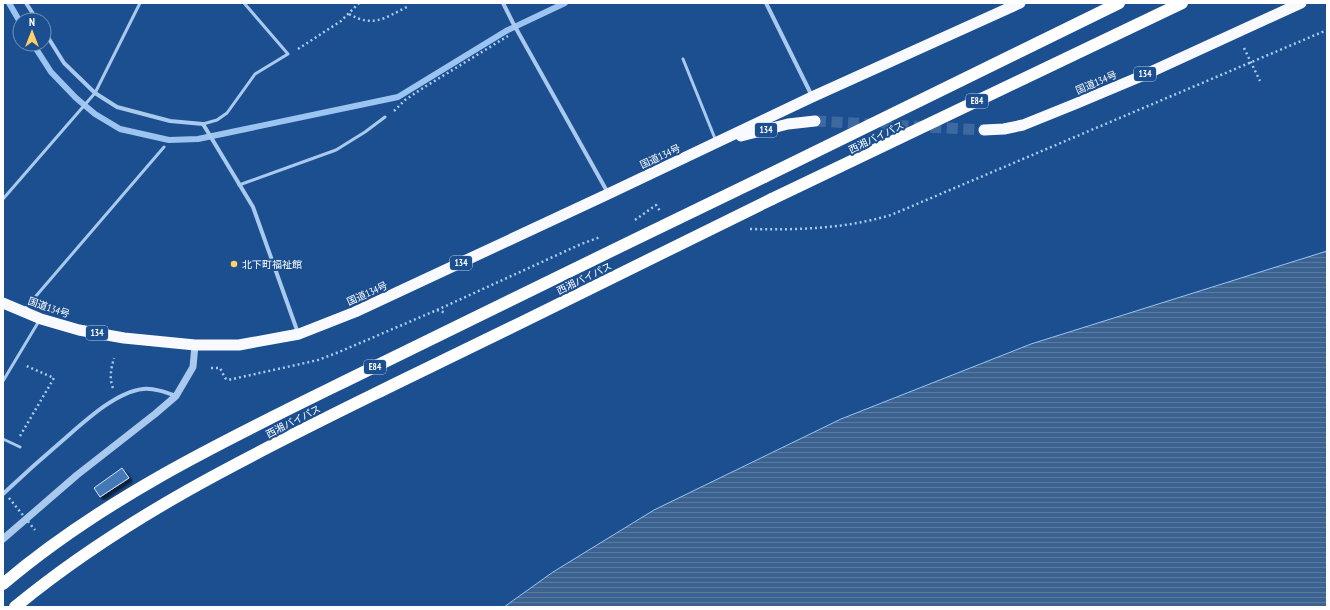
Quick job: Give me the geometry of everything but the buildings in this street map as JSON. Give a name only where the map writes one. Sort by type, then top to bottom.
[{"type":"highway","name":"国道134号","points":[[3,303],[41,319],[79,330],[124,338],[194,345],[239,345],[299,334],[355,312],[812,97],[1020,3]]},
{"type":"highway","name":"西湘バイパス","points":[[3,584],[85,522],[155,479],[275,416],[1118,3]]},
{"type":"highway","name":"西湘バイパス","points":[[15,607],[98,544],[169,500],[282,439],[772,200],[1182,3]]},
{"type":"highway","name":"国道134号","points":[[984,130],[1004,129],[1023,125],[1144,75],[1301,3]]},
{"type":"highway","name":"国道134号","points":[[717,142],[788,124],[815,121]]},
{"type":"street","points":[[26,3],[32,12]]},
{"type":"street","points":[[503,3],[516,30],[608,194]]},
{"type":"street","points":[[766,3],[812,97]]},
{"type":"street","points":[[52,44],[64,63],[95,94],[117,107],[170,121],[203,124],[253,207],[299,334]]},
{"type":"street","points":[[3,539],[77,475],[176,396],[193,368],[194,345]]},
{"type":"street","points":[[3,494],[98,410],[117,399],[134,391],[144,389],[156,390],[176,396]]},
{"type":"lane","points":[[3,199],[95,94],[140,3]]},
{"type":"lane","points":[[203,124],[217,120],[227,113],[255,74],[288,54],[244,3]]},
{"type":"lane","points":[[683,59],[717,142]]},
{"type":"lane","points":[[239,185],[336,150],[365,132],[385,117]]},
{"type":"lane","points":[[23,312],[164,148]]},
{"type":"lane","points":[[3,381],[41,319]]},
{"type":"lane","points":[[3,439],[20,447]]},
{"type":"path","points":[[288,54],[342,21],[360,3]]},
{"type":"path","points":[[348,14],[358,20],[369,22],[381,20],[408,7]]},
{"type":"path","points":[[385,117],[405,100],[423,88],[516,30]]},
{"type":"path","points":[[1001,167],[1327,30]]},
{"type":"path","points":[[1244,48],[1260,81]]},
{"type":"path","points":[[436,310],[449,314]]},
{"type":"path","points":[[211,368],[220,368],[225,378],[228,380],[296,366],[339,352]]},
{"type":"path","points":[[114,358],[110,381],[117,399]]},
{"type":"path","points":[[14,445],[54,378],[15,360]]},
{"type":"path","points":[[9,498],[35,530]]},
{"type":"water","points":[[1327,251],[1327,607],[504,607],[553,572],[654,510],[841,419],[1031,344]]},
{"type":"waterway","points":[[9,3],[14,12]]},
{"type":"waterway","points":[[38,52],[51,72],[76,98],[95,114],[120,129],[169,140],[198,139],[398,97],[506,31],[565,3]]},
{"type":"tunnel","points":[[815,121],[984,130]]},
{"type":"place","name":"北下町福祉館","points":[[234,264]]}]
